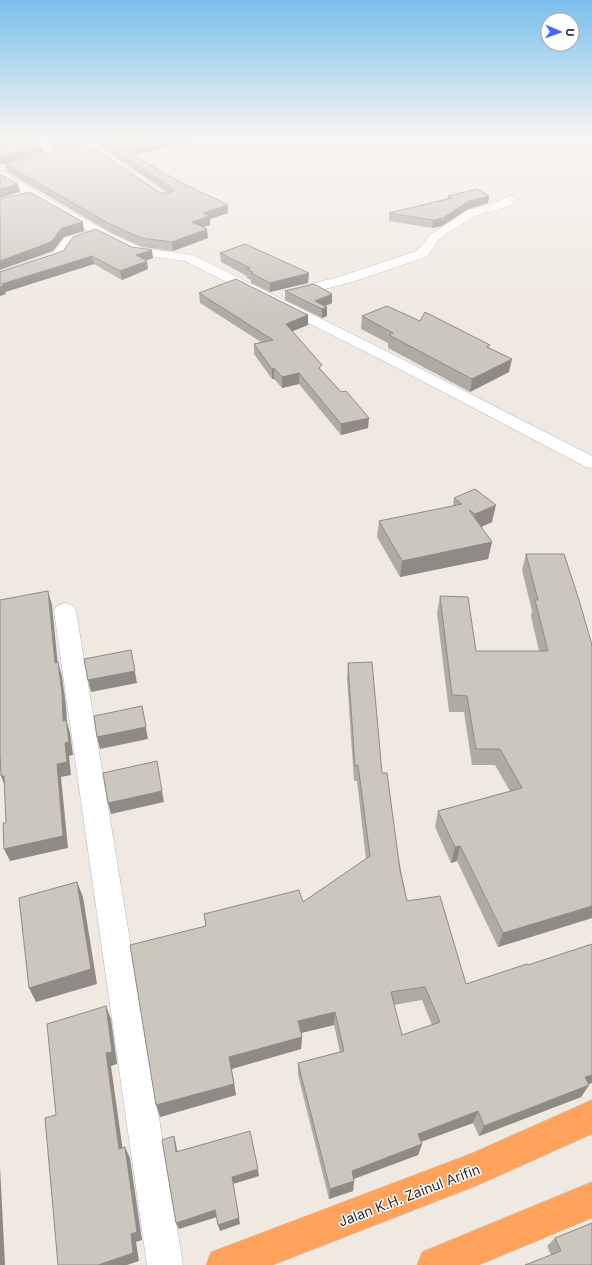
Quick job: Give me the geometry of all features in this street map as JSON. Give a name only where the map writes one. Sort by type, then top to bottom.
[{"type":"highway","name":"Jalan K.H. Zainul Arifin","points":[[224,1265],[476,1169],[592,1117]]},
{"type":"highway","points":[[435,1265],[592,1200]]},
{"type":"street","points":[[26,196],[133,250],[188,258],[389,358],[592,463]]},
{"type":"street","points":[[268,299],[347,279],[421,254],[426,250],[434,238],[472,213],[494,208],[510,200]]},
{"type":"street","points":[[0,277],[59,256],[69,241],[98,232]]},
{"type":"street","points":[[65,611],[165,1265]]},
{"type":"building","points":[[13,196],[37,196],[83,222],[62,228],[51,242],[0,261],[0,199]]},
{"type":"building","points":[[61,196],[209,196],[228,205],[203,213],[210,216],[192,222],[207,229],[172,242],[141,238],[108,223]]},
{"type":"building","points":[[448,196],[489,196],[469,201],[443,218],[433,220],[389,213],[452,198]]},
{"type":"building","points":[[96,229],[132,247],[152,250],[136,255],[147,261],[120,271],[92,256],[2,284],[4,285],[0,287],[0,272],[63,251],[73,237]]},
{"type":"building","points":[[245,244],[309,273],[270,283],[251,273],[253,272],[247,269],[250,268],[220,253]]},
{"type":"building","points":[[236,279],[308,315],[286,324],[322,365],[319,368],[341,392],[346,391],[369,418],[341,424],[299,373],[282,377],[274,368],[272,369],[254,344],[273,340],[199,293]]},
{"type":"building","points":[[314,284],[332,294],[315,301],[327,307],[322,309],[285,291]]},
{"type":"building","points":[[387,306],[420,321],[425,312],[490,345],[487,347],[512,359],[472,379],[389,335],[393,333],[362,316]]},
{"type":"building","points":[[475,489],[496,505],[475,514],[469,510],[492,542],[402,561],[379,521],[462,504],[454,498]]},
{"type":"building","points":[[526,554],[564,554],[592,645],[592,906],[503,933],[460,846],[455,847],[438,811],[522,788],[500,749],[476,749],[467,696],[452,695],[440,596],[468,597],[476,651],[548,651],[535,600],[538,600]]},
{"type":"building","points":[[48,591],[55,663],[58,662],[62,693],[63,721],[66,720],[69,742],[65,743],[67,762],[57,764],[63,836],[4,849],[3,823],[6,823],[4,776],[1,776],[0,752],[0,600]]},
{"type":"building","points":[[131,650],[135,671],[88,680],[84,659]]},
{"type":"building","points":[[372,662],[382,773],[387,773],[400,870],[407,901],[440,896],[466,984],[592,944],[592,1075],[585,1077],[589,1085],[484,1126],[478,1111],[418,1134],[422,1144],[352,1171],[354,1181],[330,1189],[298,1063],[344,1051],[335,1012],[298,1021],[302,1037],[229,1057],[234,1084],[156,1105],[130,945],[206,926],[204,914],[299,890],[303,902],[370,856],[358,765],[355,766],[348,663]],"holes":[[[425,987],[440,1022],[402,1035],[391,992]]]},
{"type":"building","points":[[142,706],[146,727],[97,737],[94,716]]},
{"type":"building","points":[[157,761],[162,791],[108,803],[103,773]]},
{"type":"building","points":[[77,882],[91,969],[29,988],[19,898]]},
{"type":"building","points":[[106,1006],[112,1052],[106,1053],[119,1149],[125,1147],[137,1232],[131,1234],[133,1253],[98,1265],[58,1265],[45,1118],[56,1115],[47,1024]]},
{"type":"building","points":[[250,1131],[258,1169],[232,1177],[239,1218],[218,1225],[215,1210],[176,1223],[162,1140],[174,1136],[176,1152]]},
{"type":"building","points":[[592,1223],[592,1265],[525,1265],[561,1251],[555,1238]]}]
